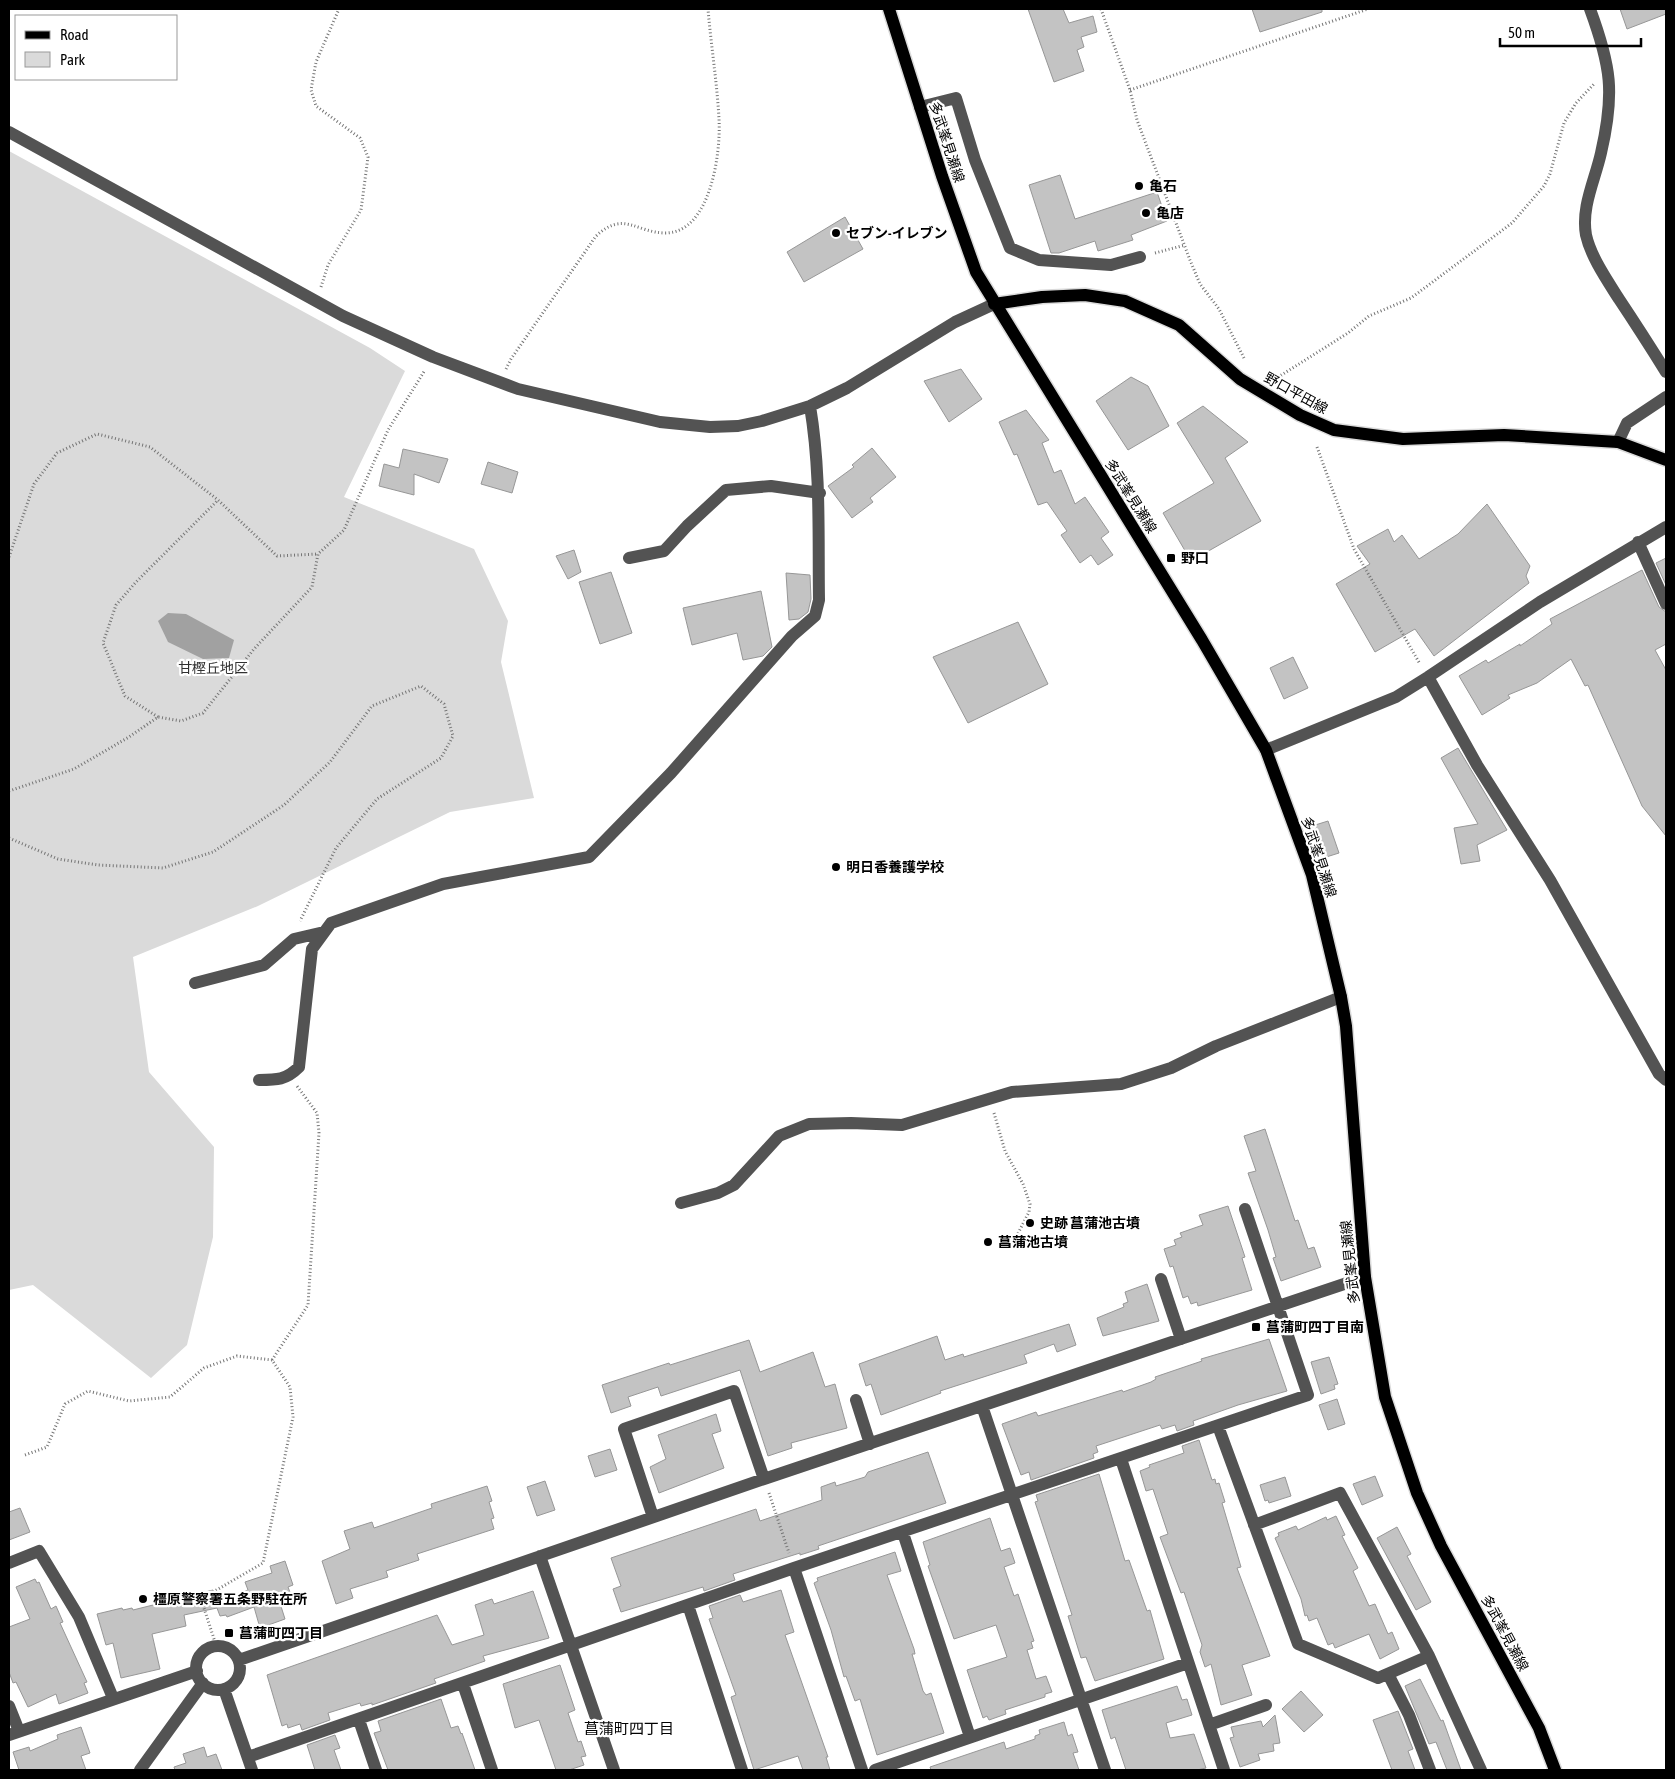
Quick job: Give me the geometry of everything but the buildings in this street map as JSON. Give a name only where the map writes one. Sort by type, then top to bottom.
[{"type":"main road","name":"多武峯見瀬線","points":[[889,9],[976,272],[1157,566],[1266,750],[1312,875],[1342,998],[1365,1277],[1385,1397],[1417,1493],[1441,1546],[1539,1728],[1555,1770]]},
{"type":"main road","name":"野口平田線","points":[[994,304],[1042,296],[1076,296],[1125,301],[1178,325],[1240,379],[1300,415],[1334,430],[1403,439],[1504,435],[1618,442],[1666,460]]},
{"type":"street","points":[[1590,9],[1604,48],[1609,72],[1608,112],[1601,154],[1586,202],[1586,234],[1594,256],[1609,282],[1666,372]]},
{"type":"street","points":[[920,107],[956,98],[975,160],[1010,248],[1039,260],[1112,265],[1140,258]]},
{"type":"street","points":[[9,132],[317,302],[381,335],[500,383],[660,422],[710,427],[762,421],[810,406],[846,388],[955,322],[994,304]]},
{"type":"street","points":[[1618,442],[1627,423],[1666,398]]},
{"type":"street","points":[[259,1080],[275,1080],[290,1076],[299,1067],[312,949],[331,923],[443,884],[589,857],[671,773],[792,636],[815,616],[819,600],[820,493],[817,447],[810,406]]},
{"type":"street","points":[[629,558],[664,551],[687,526],[726,490],[771,486],[820,493]]},
{"type":"street","points":[[1266,750],[1396,697],[1428,678],[1540,602],[1666,527]]},
{"type":"street","points":[[1638,542],[1666,604]]},
{"type":"street","points":[[1428,678],[1477,765],[1550,880],[1659,1074],[1666,1080]]},
{"type":"street","points":[[195,983],[264,965],[294,939],[324,932]]},
{"type":"street","points":[[681,1203],[718,1193],[734,1185],[779,1136],[809,1124],[902,1125],[1012,1092],[1121,1084],[1171,1068],[1216,1046],[1342,998]]},
{"type":"street","points":[[248,1757],[794,1568],[1308,1395],[1245,1209]]},
{"type":"street","points":[[239,1660],[764,1479],[1365,1277]]},
{"type":"street","points":[[1162,1279],[1181,1339]]},
{"type":"street","points":[[653,1517],[624,1430],[734,1391],[764,1479]]},
{"type":"street","points":[[856,1400],[870,1444]]},
{"type":"street","points":[[982,1406],[1105,1770]]},
{"type":"street","points":[[1218,1426],[1298,1644],[1378,1678],[1429,1656]]},
{"type":"street","points":[[1121,1459],[1224,1770]]},
{"type":"street","points":[[1254,1525],[1340,1493],[1429,1656],[1481,1770]]},
{"type":"street","points":[[903,1532],[970,1737]]},
{"type":"street","points":[[9,1563],[39,1551],[79,1617],[113,1698]]},
{"type":"street","points":[[540,1556],[614,1770]]},
{"type":"street","points":[[794,1568],[862,1770]]},
{"type":"street","points":[[688,1605],[742,1770]]},
{"type":"street","points":[[216,1646],[230,1649],[239,1660],[239,1674],[230,1686],[224,1689],[209,1688],[203,1684],[196,1671],[203,1651],[216,1646]]},
{"type":"street","points":[[875,1770],[1188,1663]]},
{"type":"street","points":[[9,1706],[14,1733],[196,1671]]},
{"type":"street","points":[[1388,1674],[1409,1715],[1430,1770]]},
{"type":"street","points":[[145,1768],[203,1684]]},
{"type":"street","points":[[463,1684],[492,1770]]},
{"type":"street","points":[[224,1689],[252,1770]]},
{"type":"street","points":[[1209,1725],[1266,1705]]},
{"type":"street","points":[[359,1720],[376,1770]]},
{"type":"path","points":[[317,302],[328,265],[361,210],[368,157],[360,138],[316,106],[311,90],[316,62],[339,9]]},
{"type":"path","points":[[500,383],[511,359],[596,236],[607,226],[618,223],[667,233],[682,229],[695,218],[707,200],[716,166],[719,120],[708,9]]},
{"type":"path","points":[[1101,9],[1130,90],[1137,120],[1184,245],[1200,284],[1219,309],[1245,360]]},
{"type":"path","points":[[1130,90],[1368,9]]},
{"type":"path","points":[[1272,382],[1348,333],[1369,316],[1411,298],[1512,223],[1544,186],[1550,174],[1560,135],[1576,102],[1585,91],[1609,72]]},
{"type":"path","points":[[1140,258],[1184,245]]},
{"type":"path","points":[[218,500],[136,582],[116,605],[103,643],[125,696],[158,717],[181,721],[203,713],[254,649],[312,587],[318,554],[344,530],[388,430],[434,357]]},
{"type":"path","points":[[9,557],[34,484],[57,453],[97,434],[150,447],[218,500],[277,556],[318,554]]},
{"type":"path","points":[[1316,447],[1354,549],[1428,678]]},
{"type":"path","points":[[9,838],[58,859],[98,865],[164,868],[213,852],[284,805],[330,762],[372,706],[421,686],[444,704],[454,736],[441,758],[377,799],[336,848],[304,910],[294,939]]},
{"type":"path","points":[[9,791],[74,769],[129,737],[158,717]]},
{"type":"path","points":[[272,1360],[308,1305],[319,1132],[317,1113],[290,1076]]},
{"type":"path","points":[[993,1111],[1005,1151],[1023,1184],[1030,1204],[1029,1212],[1013,1243]]},
{"type":"path","points":[[25,1455],[47,1447],[65,1404],[88,1392],[129,1400],[170,1397],[204,1368],[237,1356],[272,1360],[290,1387],[293,1417],[263,1563],[200,1599],[216,1646]]},
{"type":"path","points":[[764,1479],[794,1568]]},
{"type":"green space","name":"甘樫丘地区","points":[[9,151],[370,348],[405,371],[344,497],[474,549],[508,621],[501,662],[534,798],[450,812],[258,906],[133,957],[149,1072],[214,1147],[213,1237],[187,1345],[151,1378],[33,1285],[9,1290]]},
{"type":"shaded area","points":[[168,613],[186,614],[234,640],[229,658],[203,659],[168,642],[158,621]]},
{"type":"place","name":"亀石","points":[[1139,186]]},
{"type":"place","name":"亀店","points":[[1146,213]]},
{"type":"place","name":"セブン-イレブン","points":[[836,233]]},
{"type":"place","name":"野口","points":[[1171,558]]},
{"type":"place","name":"明日香養護学校","points":[[836,867]]},
{"type":"place","name":"史跡 菖蒲池古墳","points":[[1030,1223]]},
{"type":"place","name":"菖蒲池古墳","points":[[988,1242]]},
{"type":"place","name":"菖蒲町四丁目南","points":[[1256,1327]]},
{"type":"place","name":"橿原警察署五条野駐在所","points":[[143,1599]]},
{"type":"place","name":"菖蒲町四丁目","points":[[229,1633]]},
{"type":"district","name":"菖蒲町四丁目","points":[[629,1729]]}]
